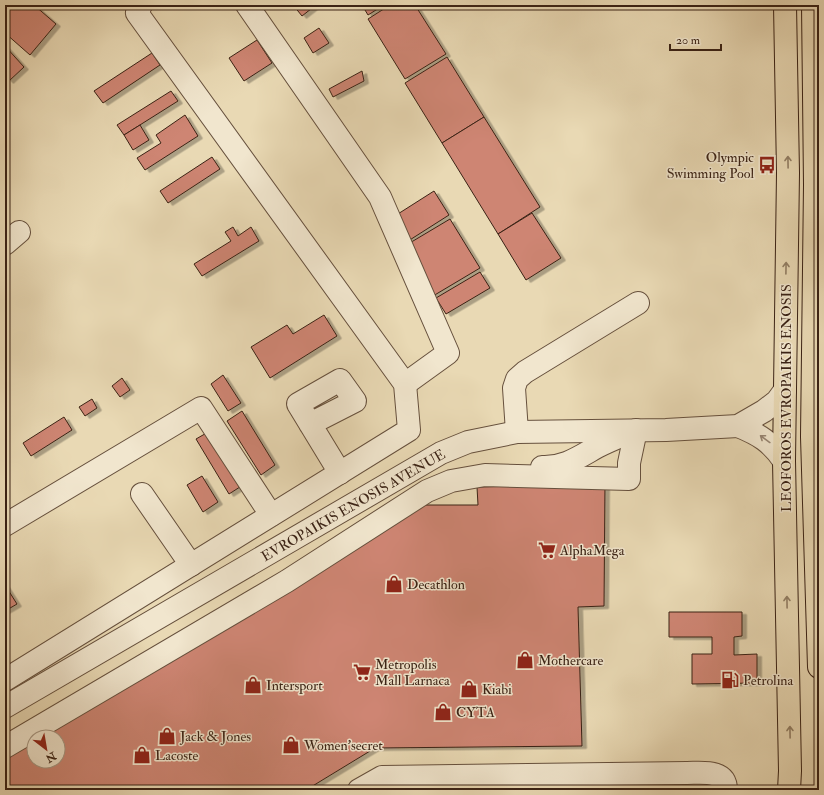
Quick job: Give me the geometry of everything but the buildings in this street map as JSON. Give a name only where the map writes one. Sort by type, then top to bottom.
[{"type":"main road","name":"LEOFOROS EVROPAIKIS ENOSIS","points":[[785,5],[788,173],[784,461],[790,771],[789,790]]},
{"type":"main road","name":"LEOFOROS EVROPAIKIS ENOSIS","points":[[813,5],[817,128],[817,184],[816,346],[812,437],[819,667]]},
{"type":"street","points":[[5,680],[410,430],[405,384],[137,13],[141,5]]},
{"type":"street","points":[[247,5],[380,197],[448,353],[405,384]]},
{"type":"street","points":[[517,432],[514,388],[517,379],[525,372],[638,303]]},
{"type":"street","name":"EVROPAIKIS ENOSIS AVENUE","points":[[5,707],[441,453],[468,442],[517,432],[636,430],[738,426],[764,412],[777,401],[785,390]]},
{"type":"street","points":[[5,525],[201,408],[271,515]]},
{"type":"street","points":[[310,424],[340,473]]},
{"type":"street","name":"EVROPAIKIS ENOSIS AVENUE","points":[[738,426],[763,438],[775,448],[784,461]]},
{"type":"street","points":[[485,474],[493,469],[502,467],[554,467],[569,462],[599,446],[636,430]]},
{"type":"street","points":[[6,746],[287,581],[427,491],[451,480],[485,474],[628,479],[629,463],[636,430]]},
{"type":"street","points":[[142,494],[191,565]]},
{"type":"street","points":[[359,790],[382,776],[716,773],[722,776],[726,783],[726,790]]},
{"type":"place","name":"Olympic Swimming Pool","points":[[767,165]]},
{"type":"place","name":"AlphaMega","points":[[547,550]]},
{"type":"place","name":"Decathlon","points":[[394,584]]},
{"type":"place","name":"Mothercare","points":[[525,660]]},
{"type":"place","name":"Metropolis Mall Larnaca","points":[[362,672]]},
{"type":"place","name":"Petrolina","points":[[730,680]]},
{"type":"place","name":"Intersport","points":[[253,685]]},
{"type":"place","name":"Kiabi","points":[[469,689]]},
{"type":"place","name":"CYTA","points":[[443,712]]},
{"type":"place","name":"Jack & Jones","points":[[167,736]]},
{"type":"place","name":"Women'secret","points":[[291,745]]},
{"type":"place","name":"Lacoste","points":[[142,755]]}]
